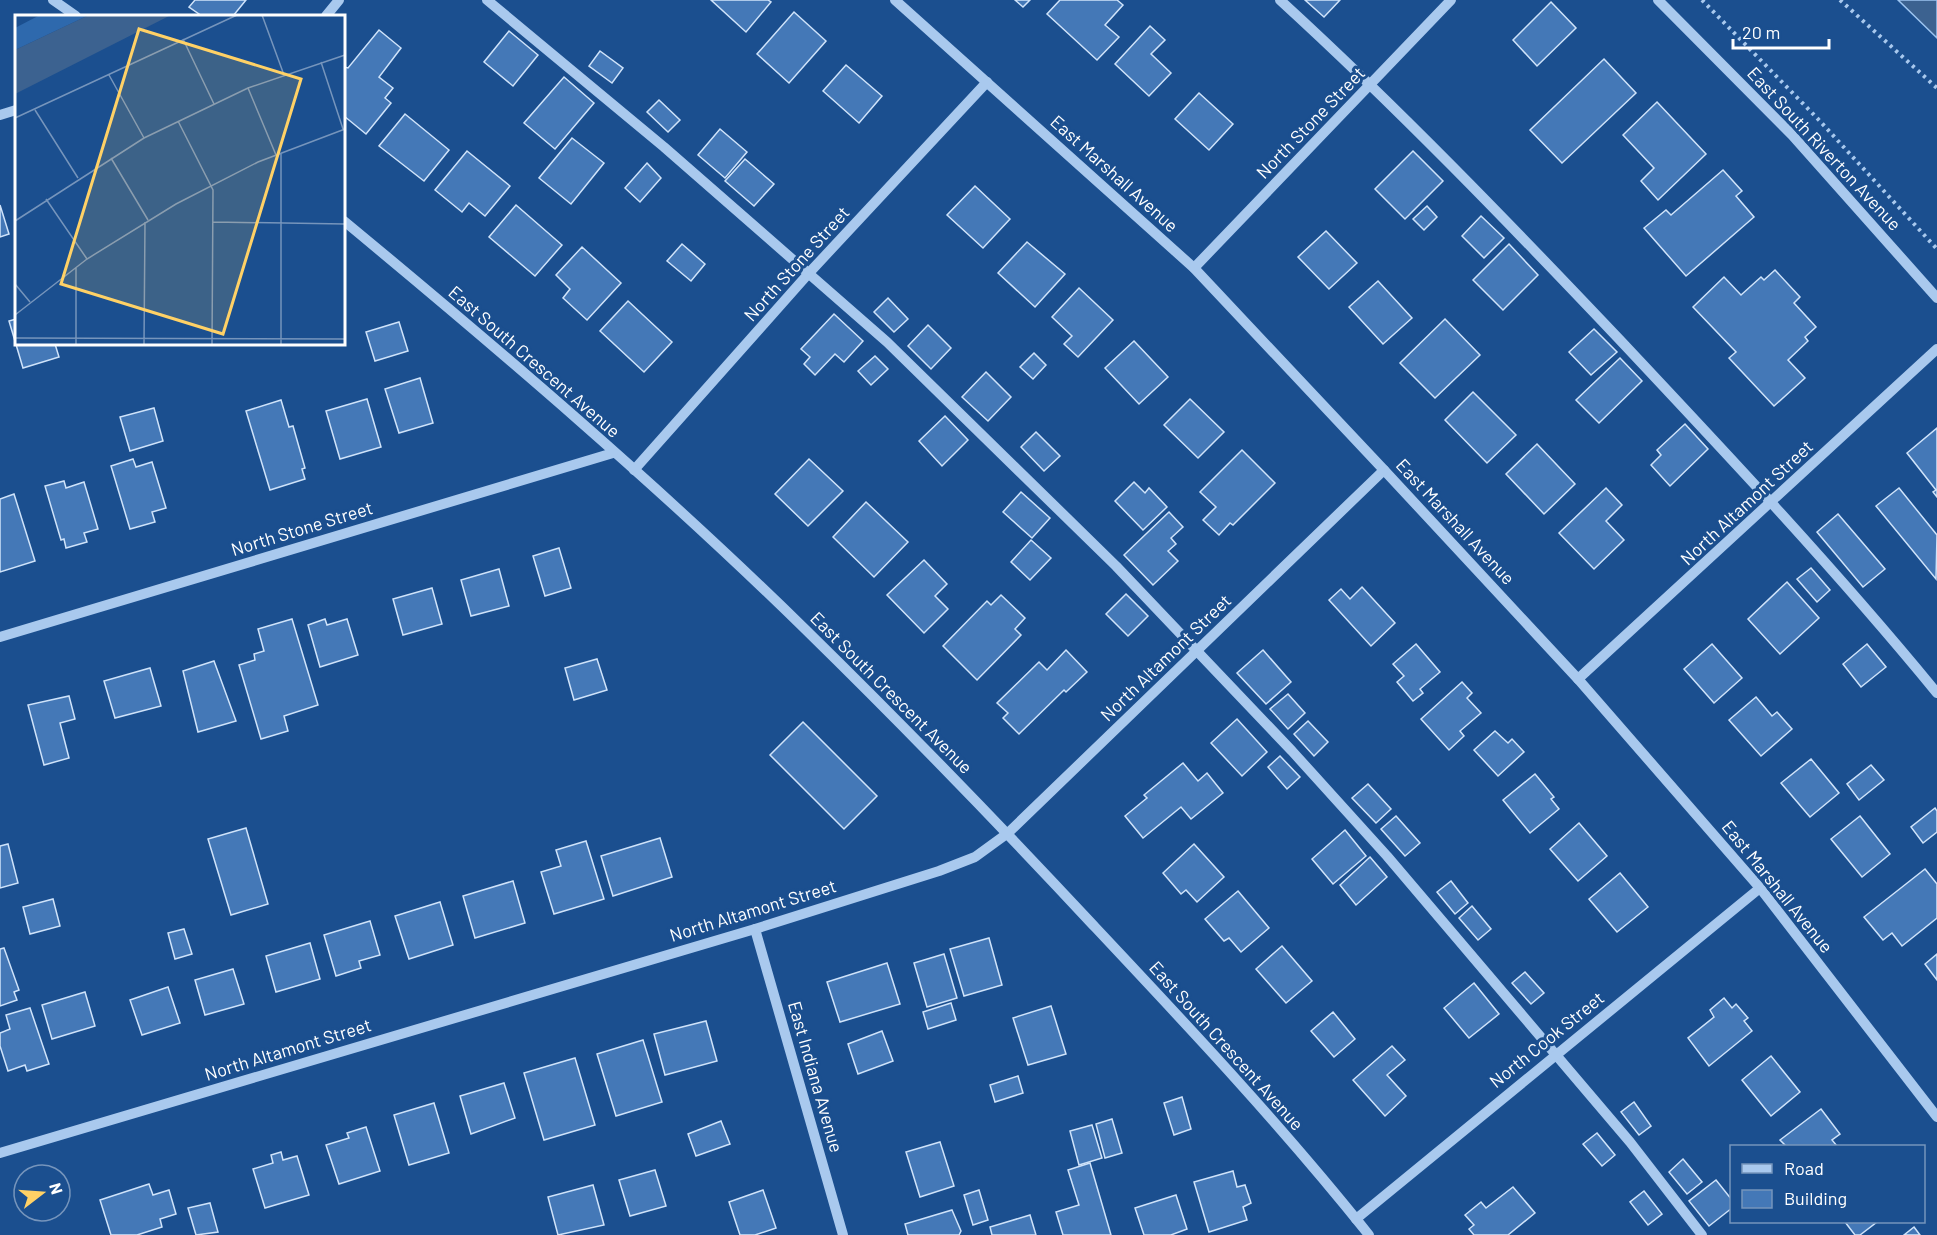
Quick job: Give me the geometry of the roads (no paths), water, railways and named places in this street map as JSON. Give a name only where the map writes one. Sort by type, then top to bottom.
[{"type":"street","points":[[53,0],[75,15]]},
{"type":"street","points":[[327,15],[339,0]]},
{"type":"street","points":[[487,0],[664,147],[887,342],[1116,566],[1292,751],[1379,847],[1630,1142],[1702,1235]]},
{"type":"street","name":"East Marshall Avenue","points":[[895,0],[1194,268],[1384,470],[1578,679],[1760,888],[1935,1109]]},
{"type":"street","points":[[1280,0],[1371,83],[1773,502],[1937,693]]},
{"type":"street","name":"North Stone Street","points":[[1194,268],[1450,0]]},
{"type":"street","name":"East South Riverton Avenue","points":[[1658,0],[1792,135],[1937,298]]},
{"type":"street","name":"North Stone Street","points":[[633,470],[809,273],[987,82]]},
{"type":"street","points":[[0,115],[15,110]]},
{"type":"street","name":"East South Crescent Avenue","points":[[345,222],[444,304],[633,470],[805,629],[1008,833],[1233,1076],[1369,1235]]},
{"type":"street","name":"North Altamont Street","points":[[1578,679],[1937,349]]},
{"type":"street","name":"North Stone Street","points":[[0,637],[613,453]]},
{"type":"street","name":"North Altamont Street","points":[[0,1153],[755,929],[939,871],[975,857],[1008,833],[1384,470]]},
{"type":"street","name":"North Cook Street","points":[[1356,1219],[1760,888]]},
{"type":"street","name":"East Indiana Avenue","points":[[755,929],[843,1235]]},
{"type":"water","points":[[1898,0],[1937,0],[1937,38]]}]
